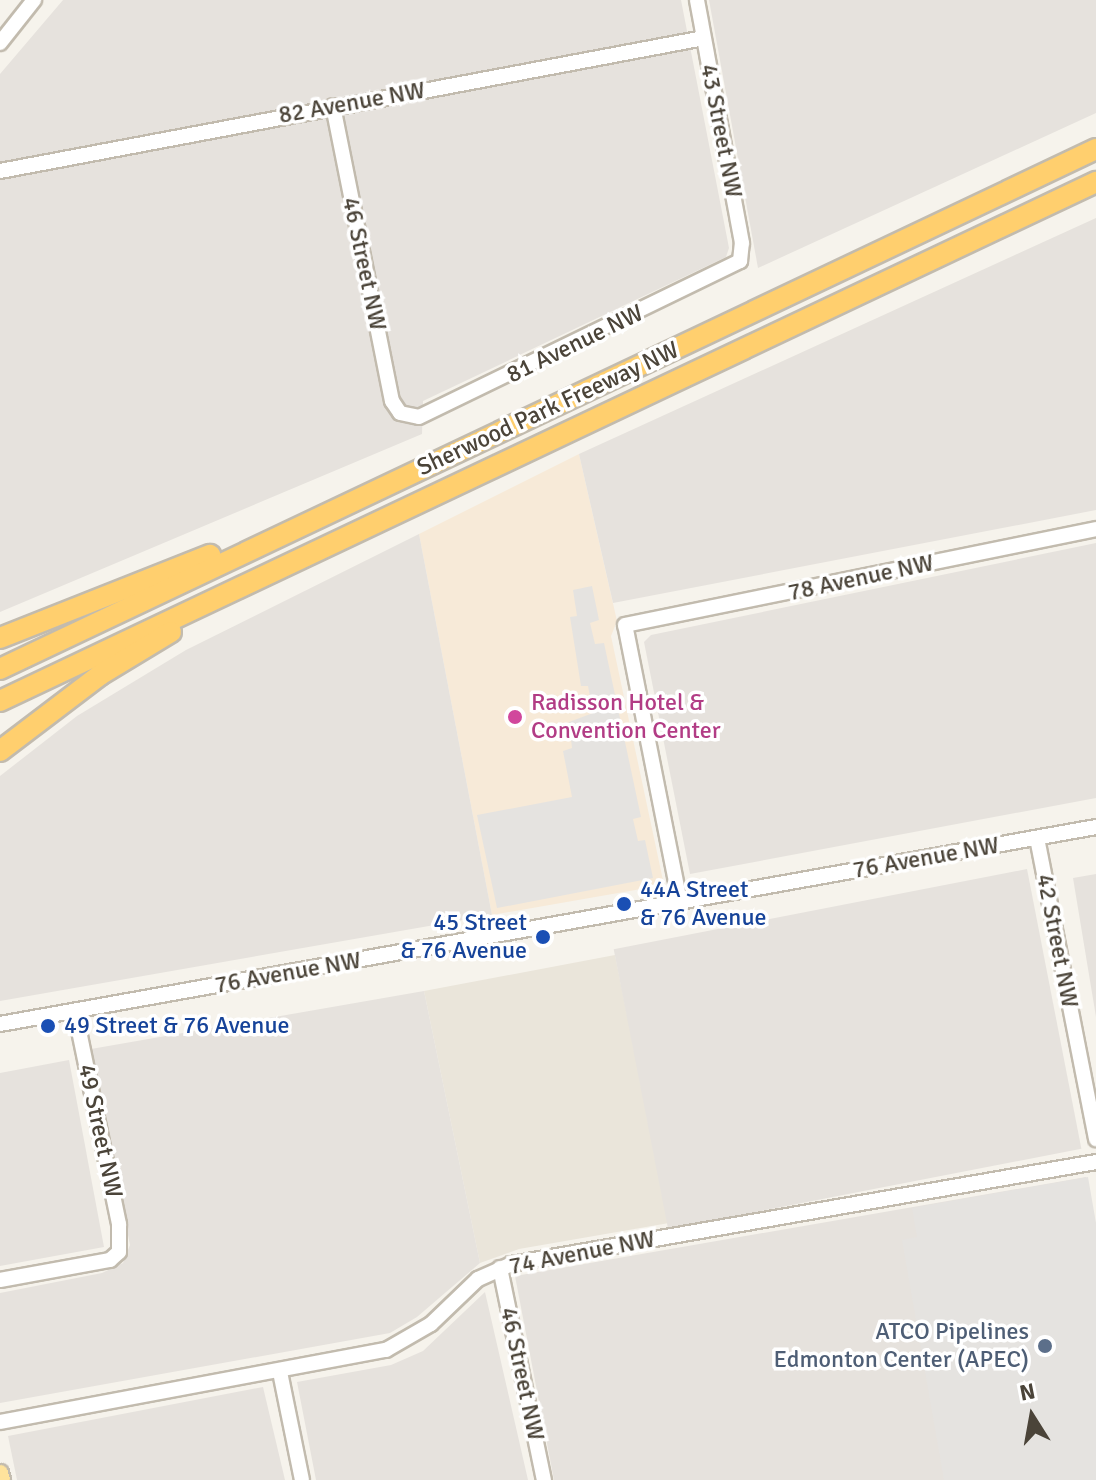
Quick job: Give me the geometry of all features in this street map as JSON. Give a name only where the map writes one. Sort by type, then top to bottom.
[{"type":"highway","name":"Sherwood Park Freeway NW","points":[[0,669],[1096,149]]},
{"type":"highway","name":"Sherwood Park Freeway NW","points":[[0,701],[1096,182]]},
{"type":"highway","points":[[0,638],[258,535],[290,531]]},
{"type":"highway","points":[[0,751],[100,675],[225,594]]},
{"type":"main road","points":[[0,1473],[2,1480]]},
{"type":"street","points":[[0,43],[34,0]]},
{"type":"street","name":"43 Street NW","points":[[697,0],[742,243],[740,261]]},
{"type":"street","name":"82 Avenue NW","points":[[0,171],[704,38]]},
{"type":"street","name":"46 Street NW","points":[[333,106],[392,401],[406,416]]},
{"type":"street","name":"81 Avenue NW","points":[[406,416],[426,415],[740,261]]},
{"type":"street","name":"78 Avenue NW","points":[[680,902],[625,625],[1096,529]]},
{"type":"street","name":"76 Avenue NW","points":[[0,1024],[1096,827]]},
{"type":"street","name":"42 Street NW","points":[[1037,838],[1096,1139]]},
{"type":"street","name":"49 Street NW","points":[[0,1280],[110,1260],[119,1252],[119,1224],[75,1011]]},
{"type":"street","name":"74 Avenue NW","points":[[0,1422],[280,1372],[401,1343],[431,1324],[478,1279],[500,1268],[1096,1162]]},
{"type":"street","name":"46 Street NW","points":[[500,1268],[544,1480]]},
{"type":"street","points":[[280,1372],[302,1480]]},
{"type":"shaded area","points":[[63,0],[681,0],[729,248],[726,257],[423,401],[422,434],[0,612],[0,74]]},
{"type":"shaded area","points":[[709,0],[1096,0],[1096,113],[758,268]]},
{"type":"shaded area","points":[[1096,218],[1096,510],[613,603],[579,454]]},
{"type":"shaded area","points":[[579,454],[617,621],[611,636],[664,885],[492,915],[419,534]]},
{"type":"shaded area","points":[[419,534],[492,915],[0,1001],[0,776],[77,716],[186,650]]},
{"type":"shaded area","points":[[1096,543],[1096,798],[690,874],[644,642],[651,635]]},
{"type":"shaded area","points":[[592,586],[599,620],[590,623],[595,644],[604,643],[641,817],[633,819],[638,841],[645,840],[653,878],[497,908],[477,815],[572,797],[563,751],[572,748],[569,722],[593,713],[588,686],[581,686],[570,617],[577,616],[573,590]]},
{"type":"shaded area","points":[[1027,869],[1081,1149],[668,1229],[614,949]]},
{"type":"shaded area","points":[[1096,874],[1096,1017],[1073,878]]},
{"type":"shaded area","points":[[615,955],[669,1223],[519,1249],[480,1263],[424,991]]},
{"type":"shaded area","points":[[424,991],[480,1263],[417,1317],[390,1333],[0,1403],[0,1293],[102,1273],[123,1263],[130,1245],[91,1049]]},
{"type":"shaded area","points":[[69,1060],[104,1247],[0,1266],[0,1073]]},
{"type":"shaded area","points":[[1086,1177],[1096,1226],[1096,1480],[554,1480],[515,1276]]},
{"type":"shaded area","points":[[1088,1177],[1096,1223],[1096,1480],[944,1480],[902,1240],[917,1237],[912,1208]]},
{"type":"shaded area","points":[[485,1292],[528,1480],[316,1480],[297,1382],[391,1365],[423,1351]]},
{"type":"shaded area","points":[[263,1387],[285,1480],[17,1480],[8,1436]]},
{"type":"place","name":"Radisson Hotel & Convention Center","points":[[515,717]]},
{"type":"place","name":"44A Street & 76 Avenue","points":[[624,904]]},
{"type":"place","name":"45 Street & 76 Avenue","points":[[543,937]]},
{"type":"place","name":"49 Street & 76 Avenue","points":[[48,1026]]},
{"type":"place","name":"ATCO Pipelines Edmonton Center (APEC)","points":[[1045,1346]]}]
